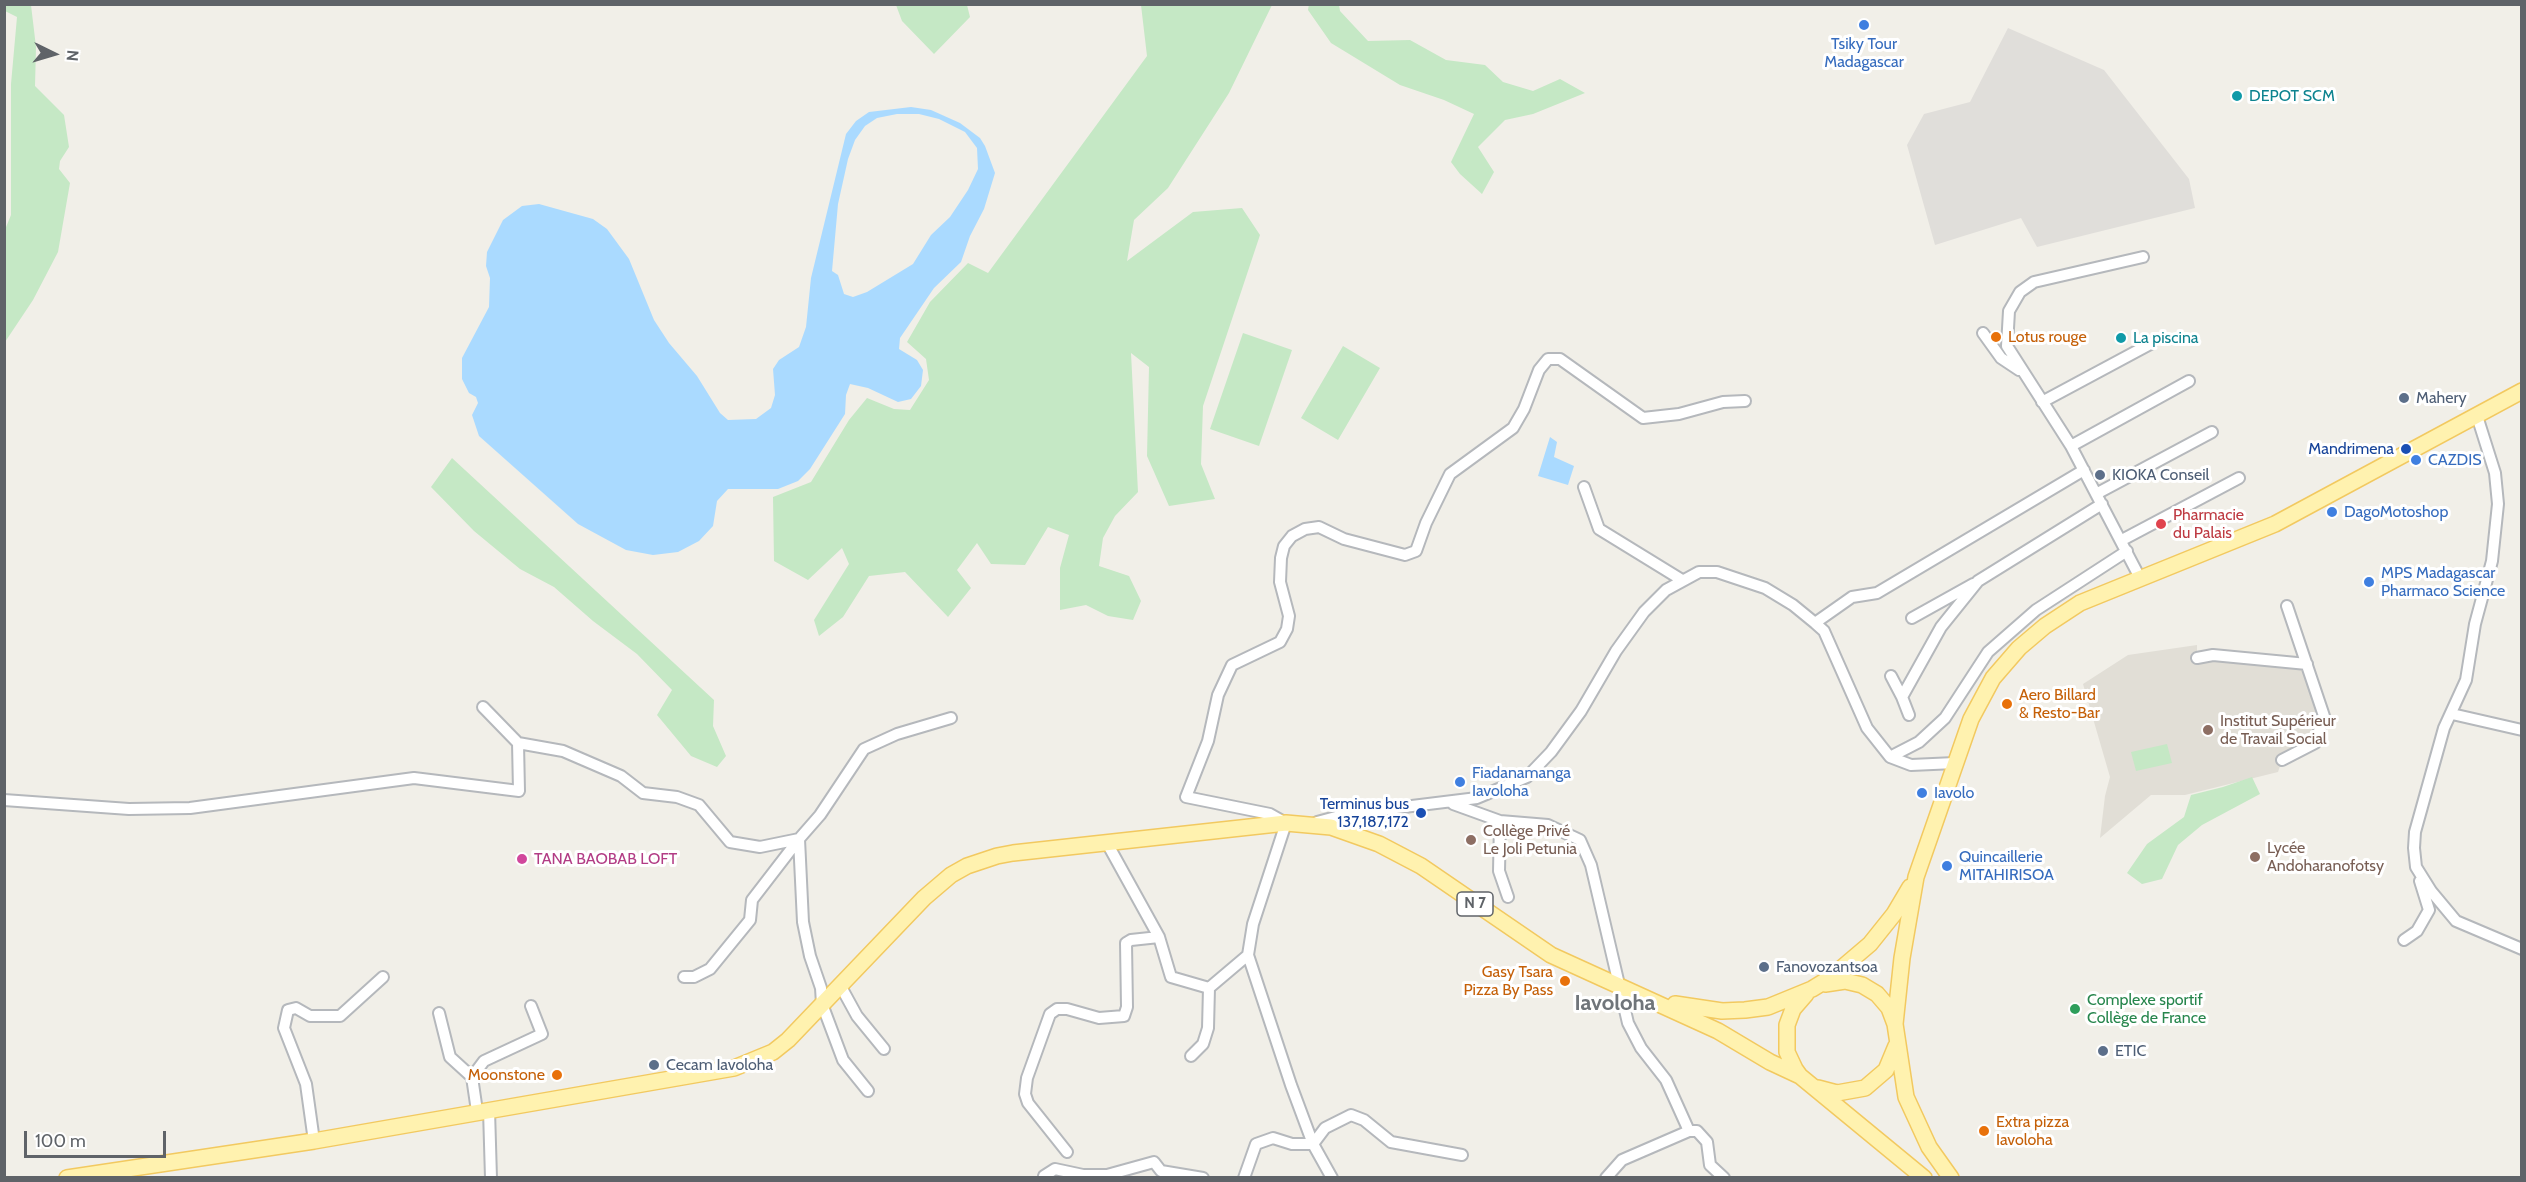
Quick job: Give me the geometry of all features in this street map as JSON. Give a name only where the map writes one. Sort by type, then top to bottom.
[{"type":"main road","points":[[1951,1178],[1929,1147],[1906,1097],[1895,1024],[1903,949],[1916,877],[1955,763],[1981,698],[1997,674],[2019,648],[2045,626],[2080,603],[2275,524],[2522,391]]},
{"type":"main road","name":"N 7","points":[[67,1178],[314,1141],[734,1068],[773,1052],[924,898],[951,874],[997,856],[1107,843],[1286,823],[1331,827],[1364,837],[1421,866],[1551,955],[1635,993]]},
{"type":"main road","points":[[1916,877],[1894,914],[1870,944],[1793,1009],[1785,1034],[1790,1061],[1805,1080],[1924,1178]]},
{"type":"main road","points":[[1635,993],[1687,1007],[1722,1011],[1768,1007],[1816,988],[1845,981],[1862,985],[1883,1000],[1895,1024]]},
{"type":"main road","points":[[1635,993],[1718,1031],[1770,1062],[1837,1093],[1865,1088],[1886,1070],[1897,1043]]},
{"type":"street","points":[[2140,578],[2071,446],[2007,346],[2009,311],[2020,292],[2034,282],[2142,256]]},
{"type":"street","points":[[1983,333],[2001,358],[2024,374]]},
{"type":"street","points":[[2042,402],[2152,343]]},
{"type":"street","points":[[1332,1178],[1314,1144],[1291,1085],[1248,954],[1253,924],[1286,823],[1270,814],[1186,797],[1208,741],[1218,695],[1232,665],[1280,642],[1287,629],[1289,616],[1280,582],[1284,546],[1292,536],[1305,529],[1319,527],[1344,539],[1406,555],[1416,551],[1426,523],[1450,474],[1513,428],[1524,409],[1539,370],[1548,359],[1560,358],[1642,418],[1679,414],[1723,402],[1745,401]]},
{"type":"street","points":[[2071,446],[2189,381]]},
{"type":"street","points":[[2404,940],[2417,931],[2429,910],[2416,867],[2415,832],[2444,728],[2466,680],[2475,624],[2492,561],[2497,529],[2498,504],[2495,473],[2477,416]]},
{"type":"street","points":[[1912,618],[1978,581],[2099,499],[2212,432]]},
{"type":"street","points":[[1815,622],[1852,597],[1877,593],[2084,470]]},
{"type":"street","points":[[2122,540],[2240,477]]},
{"type":"street","points":[[1584,487],[1599,529],[1682,580]]},
{"type":"street","points":[[1890,757],[1919,742],[1945,718],[1988,652],[2036,610],[2127,551]]},
{"type":"street","points":[[1311,824],[1347,814],[1477,798],[1527,777],[1551,752],[1581,711],[1616,651],[1644,612],[1666,590],[1699,572],[1717,572],[1765,588],[1794,605],[1815,622],[1824,631],[1867,728],[1890,757],[1911,765],[1955,763]]},
{"type":"street","points":[[1902,697],[1941,627],[1978,581]]},
{"type":"street","points":[[2282,760],[2315,743],[2324,716],[2288,606]]},
{"type":"street","points":[[2197,658],[2212,655],[2307,664]]},
{"type":"street","points":[[1891,676],[1909,715]]},
{"type":"street","points":[[483,707],[518,743],[563,751],[621,776],[643,793],[677,797],[699,805],[729,842],[760,847],[799,839]]},
{"type":"street","points":[[2452,714],[2522,730]]},
{"type":"street","points":[[684,977],[694,977],[710,969],[750,920],[752,900],[820,815],[864,749],[897,734],[951,718]]},
{"type":"street","points":[[4,800],[129,809],[190,808],[414,778],[519,791],[518,743]]},
{"type":"street","points":[[1450,802],[1500,821],[1548,825],[1580,840],[1591,864],[1629,1023],[1641,1048],[1666,1080],[1689,1131]]},
{"type":"street","points":[[1500,821],[1499,871],[1508,897]]},
{"type":"street","points":[[799,839],[803,922],[810,956],[821,988],[822,1004],[843,1060],[868,1091]]},
{"type":"street","points":[[1107,843],[1159,937],[1171,977],[1209,988]]},
{"type":"street","points":[[2416,867],[2456,921],[2522,949]]},
{"type":"street","points":[[1067,1152],[1028,1103],[1025,1094],[1027,1078],[1050,1014],[1057,1009],[1068,1009],[1099,1018],[1124,1016],[1127,1007],[1126,943],[1131,940],[1159,937]]},
{"type":"street","points":[[1191,1056],[1203,1044],[1208,1028],[1209,988],[1248,954]]},
{"type":"street","points":[[314,1141],[306,1084],[284,1028],[288,1010],[296,1008],[310,1016],[340,1016],[383,977]]},
{"type":"street","points":[[840,985],[857,1016],[884,1049]]},
{"type":"street","points":[[472,1077],[484,1061],[542,1034],[531,1006]]},
{"type":"street","points":[[439,1013],[450,1057],[472,1077],[483,1110],[491,1178]]},
{"type":"street","points":[[1314,1144],[1325,1128],[1351,1115],[1364,1120],[1391,1142],[1462,1155]]},
{"type":"street","points":[[1606,1178],[1622,1160],[1689,1131],[1697,1131],[1707,1142],[1710,1165],[1724,1178]]},
{"type":"street","points":[[1244,1178],[1256,1144],[1273,1138],[1292,1144],[1314,1144]]},
{"type":"street","points":[[1044,1176],[1055,1169],[1083,1175],[1107,1176],[1154,1162],[1161,1171],[1203,1178]]},
{"type":"shaded area","points":[[2008,28],[2104,70],[2189,179],[2195,208],[2037,247],[2021,218],[1935,245],[1907,145],[1924,114],[1970,102]]},
{"type":"shaded area","name":"Institut Supérieur de Travail Social","points":[[2197,645],[2197,658],[2306,668],[2324,716],[2315,743],[2282,760],[2278,772],[2185,795],[2151,795],[2100,838],[2105,796],[2110,777],[2083,684],[2128,655]]},
{"type":"green space","points":[[5,4],[31,5],[36,47],[35,86],[64,115],[69,147],[60,161],[59,169],[70,183],[58,252],[33,300],[5,342],[4,232],[11,215],[11,84],[17,17],[5,11]]},
{"type":"green space","points":[[1309,4],[1339,5],[1340,11],[1368,41],[1410,40],[1446,60],[1485,65],[1503,82],[1533,91],[1560,79],[1585,93],[1533,114],[1505,120],[1478,147],[1494,172],[1482,194],[1460,174],[1451,162],[1474,114],[1444,100],[1400,85],[1331,43],[1308,10]]},
{"type":"green space","points":[[896,5],[967,5],[970,17],[934,54],[902,21]]},
{"type":"green space","points":[[1141,5],[1272,5],[1229,93],[1168,188],[1134,220],[1127,261],[1193,212],[1242,208],[1260,235],[1203,406],[1201,464],[1215,499],[1169,506],[1147,456],[1149,367],[1131,353],[1138,492],[1115,516],[1103,538],[1099,566],[1129,576],[1141,601],[1133,620],[1108,616],[1086,605],[1060,610],[1060,568],[1069,535],[1048,527],[1025,565],[991,564],[977,543],[957,570],[971,588],[948,617],[905,572],[869,576],[843,617],[819,636],[814,620],[849,564],[842,548],[808,580],[774,561],[773,497],[811,482],[849,420],[867,398],[894,409],[910,410],[929,380],[926,359],[907,342],[930,302],[968,263],[988,273],[1147,56]]},
{"type":"green space","points":[[1243,333],[1292,350],[1259,446],[1210,429]]},
{"type":"green space","points":[[1343,346],[1380,368],[1338,440],[1301,418]]},
{"type":"green space","points":[[452,458],[714,700],[713,726],[726,756],[717,767],[691,756],[657,715],[672,690],[637,654],[593,621],[554,587],[520,569],[474,531],[431,487]]},
{"type":"green space","points":[[2167,744],[2172,763],[2136,771],[2131,752]]},
{"type":"green space","points":[[2252,777],[2260,794],[2202,825],[2178,845],[2162,879],[2142,884],[2127,873],[2147,844],[2184,817],[2191,795]]},
{"type":"water","points":[[911,107],[931,110],[960,123],[980,138],[995,173],[984,209],[970,236],[961,262],[934,288],[900,338],[899,349],[917,360],[923,370],[921,386],[911,399],[898,402],[868,388],[850,384],[846,395],[845,414],[810,469],[798,481],[778,489],[728,489],[717,501],[713,526],[699,541],[678,552],[653,555],[626,550],[578,524],[479,436],[472,415],[478,403],[476,397],[469,393],[462,379],[462,358],[489,307],[490,278],[486,266],[487,252],[503,220],[522,206],[539,204],[593,219],[607,229],[629,259],[654,320],[669,343],[697,376],[720,413],[728,420],[756,419],[771,408],[775,395],[773,369],[779,360],[799,347],[806,327],[811,278],[846,134],[856,121],[869,112]],"holes":[[[897,114],[919,114],[939,119],[965,132],[977,148],[978,169],[968,190],[950,217],[931,235],[913,264],[867,292],[853,297],[844,294],[838,275],[832,271],[838,204],[848,159],[855,140],[865,126],[877,118]]]},
{"type":"water","points":[[1550,437],[1557,442],[1554,457],[1574,466],[1568,485],[1538,476]]},
{"type":"place","name":"Tsiky Tour Madagascar","points":[[1864,25]]},
{"type":"place","name":"DEPOT SCM","points":[[2237,96]]},
{"type":"place","name":"Lotus rouge","points":[[1996,337]]},
{"type":"place","name":"La piscina","points":[[2121,338]]},
{"type":"place","name":"Mahery","points":[[2404,398]]},
{"type":"place","name":"Mandrimena","points":[[2406,449]]},
{"type":"place","name":"CAZDIS","points":[[2416,460]]},
{"type":"place","name":"KIOKA Conseil","points":[[2100,475]]},
{"type":"place","name":"DagoMotoshop","points":[[2332,512]]},
{"type":"place","name":"Pharmacie du Palais","points":[[2161,524]]},
{"type":"place","name":"MPS Madagascar Pharmaco Science","points":[[2369,582]]},
{"type":"place","name":"Aero Billard & Resto-Bar","points":[[2007,704]]},
{"type":"place","name":"Institut Supérieur de Travail Social","points":[[2208,730]]},
{"type":"place","name":"Fiadanamanga Iavoloha","points":[[1460,782]]},
{"type":"place","name":"Iavolo","points":[[1922,793]]},
{"type":"place","name":"Terminus bus 137,187,172","points":[[1421,813]]},
{"type":"place","name":"Collège Privé Le Joli Petunia","points":[[1471,840]]},
{"type":"place","name":"Lycée Andoharanofotsy","points":[[2255,857]]},
{"type":"place","name":"TANA BAOBAB LOFT","points":[[522,859]]},
{"type":"place","name":"Quincaillerie MITAHIRISOA","points":[[1947,866]]},
{"type":"place","name":"Fanovozantsoa","points":[[1764,967]]},
{"type":"place","name":"Gasy Tsara Pizza By Pass","points":[[1565,981]]},
{"type":"place","name":"Complexe sportif Collège de France","points":[[2075,1009]]},
{"type":"place","name":"ETIC","points":[[2103,1051]]},
{"type":"place","name":"Cecam Iavoloha","points":[[654,1065]]},
{"type":"place","name":"Moonstone","points":[[557,1075]]},
{"type":"place","name":"Extra pizza Iavoloha","points":[[1984,1131]]},
{"type":"district","name":"Iavoloha","points":[[1615,1004]]}]
